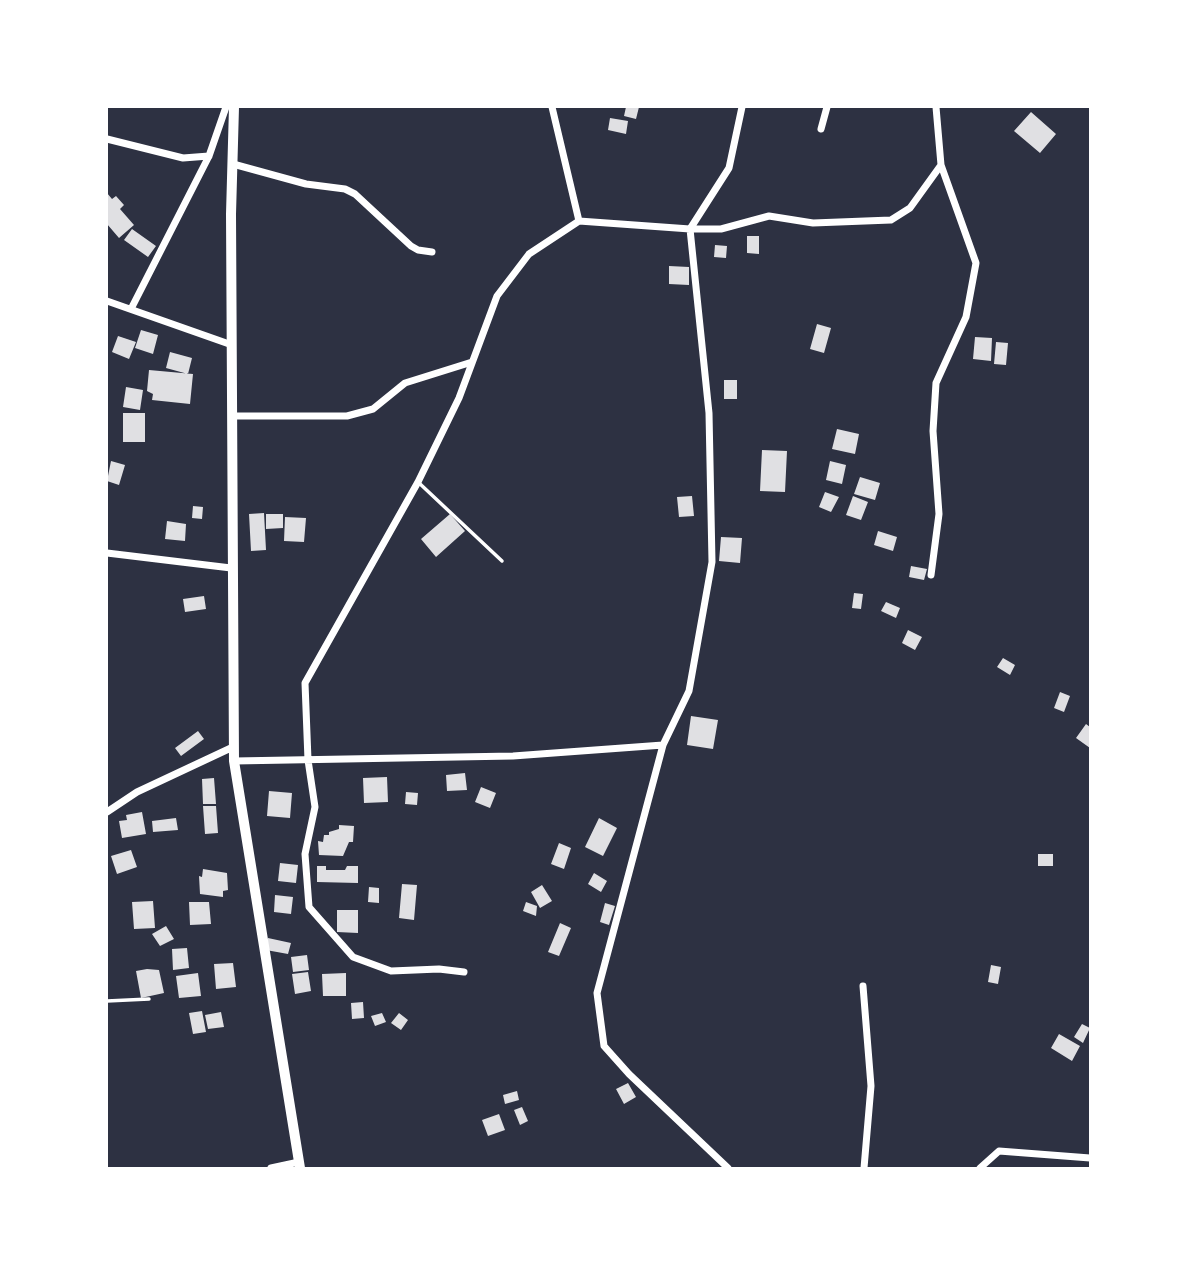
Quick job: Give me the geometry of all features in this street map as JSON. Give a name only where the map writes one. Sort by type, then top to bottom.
[{"type":"main road","points":[[234,107],[231,568],[233,747],[299,1165]]},
{"type":"street","points":[[131,309],[209,156],[226,107]]},
{"type":"street","points":[[552,107],[579,221]]},
{"type":"street","points":[[728,1168],[629,1074],[604,1046],[597,993],[663,745],[689,691],[712,562],[709,413],[690,229],[729,168],[742,107]]},
{"type":"street","points":[[821,129],[827,107]]},
{"type":"street","points":[[931,575],[939,514],[933,431],[936,383],[965,317],[976,263],[941,164],[936,107]]},
{"type":"street","points":[[107,140],[183,158],[209,156]]},
{"type":"street","points":[[233,164],[306,184],[345,189],[355,194],[411,246],[432,252]]},
{"type":"street","points":[[464,972],[439,969],[391,971],[353,957],[309,908],[305,854],[315,807],[308,760],[305,683],[418,482],[472,362],[497,296],[529,254],[579,221],[722,229],[769,216],[813,223],[891,220],[910,208],[941,164]]},
{"type":"street","points":[[107,300],[232,345]]},
{"type":"street","points":[[232,416],[348,416],[373,409],[405,383],[472,362]]},
{"type":"street","points":[[107,553],[231,568]]},
{"type":"street","points":[[234,761],[513,756],[663,745]]},
{"type":"street","points":[[107,812],[137,792],[233,747]]},
{"type":"street","points":[[863,986],[871,1086],[864,1168]]},
{"type":"street","points":[[979,1168],[999,1150],[1090,1158]]},
{"type":"street","points":[[271,1168],[299,1165]]},
{"type":"lane","points":[[418,482],[502,561]]},
{"type":"lane","points":[[107,1001],[149,999]]},
{"type":"building","points":[[626,107],[639,107],[636,119],[624,116]]},
{"type":"building","points":[[1031,112],[1056,134],[1040,153],[1014,131]]},
{"type":"building","points":[[610,118],[628,121],[626,134],[608,130]]},
{"type":"building","points":[[107,193],[112,199],[116,196],[124,205],[120,209],[134,225],[119,238],[107,224]]},
{"type":"building","points":[[132,229],[156,246],[148,257],[124,240]]},
{"type":"building","points":[[747,236],[759,236],[759,254],[747,253]]},
{"type":"building","points":[[715,245],[727,246],[726,258],[714,257]]},
{"type":"building","points":[[669,266],[689,267],[689,285],[669,284]]},
{"type":"building","points":[[817,324],[831,328],[824,353],[810,349]]},
{"type":"building","points":[[141,330],[158,335],[153,354],[135,348]]},
{"type":"building","points":[[118,336],[136,342],[129,359],[112,352]]},
{"type":"building","points":[[975,337],[992,338],[991,361],[973,359]]},
{"type":"building","points":[[996,342],[1008,343],[1006,365],[994,364]]},
{"type":"building","points":[[170,352],[192,358],[188,374],[166,368]]},
{"type":"building","points":[[149,370],[193,374],[190,404],[152,400],[153,394],[147,391]]},
{"type":"building","points":[[724,380],[737,380],[737,399],[724,399]]},
{"type":"building","points":[[126,387],[143,390],[140,410],[123,407]]},
{"type":"building","points":[[123,413],[145,413],[145,442],[123,442]]},
{"type":"building","points":[[837,429],[859,434],[855,454],[832,449]]},
{"type":"building","points":[[762,450],[787,451],[785,492],[760,491]]},
{"type":"building","points":[[111,461],[125,465],[119,485],[107,481]]},
{"type":"building","points":[[830,461],[846,465],[842,484],[826,480]]},
{"type":"building","points":[[860,477],[880,483],[875,500],[854,494]]},
{"type":"building","points":[[825,492],[839,497],[831,512],[819,507]]},
{"type":"building","points":[[692,496],[694,516],[679,517],[677,497]]},
{"type":"building","points":[[853,496],[868,502],[861,520],[846,515]]},
{"type":"building","points":[[193,506],[203,507],[202,519],[192,518]]},
{"type":"building","points":[[264,513],[266,550],[251,551],[249,514]]},
{"type":"building","points":[[266,514],[283,514],[283,528],[266,529]]},
{"type":"building","points":[[450,514],[465,531],[436,557],[421,539]]},
{"type":"building","points":[[285,517],[306,518],[304,542],[284,541]]},
{"type":"building","points":[[167,521],[186,524],[185,541],[165,539]]},
{"type":"building","points":[[878,531],[897,537],[893,551],[874,545]]},
{"type":"building","points":[[721,537],[742,538],[740,563],[719,561]]},
{"type":"building","points":[[911,566],[927,569],[924,580],[909,577]]},
{"type":"building","points":[[854,593],[863,594],[861,609],[852,608]]},
{"type":"building","points":[[204,596],[206,609],[185,612],[183,599]]},
{"type":"building","points":[[886,602],[900,608],[896,618],[881,611]]},
{"type":"building","points":[[908,630],[922,637],[915,650],[902,643]]},
{"type":"building","points":[[1003,658],[1015,665],[1010,675],[997,667]]},
{"type":"building","points":[[1060,692],[1070,696],[1064,712],[1054,708]]},
{"type":"building","points":[[691,716],[718,720],[713,749],[687,745]]},
{"type":"building","points":[[1086,724],[1090,727],[1090,748],[1076,738]]},
{"type":"building","points":[[198,731],[204,739],[181,756],[175,748]]},
{"type":"building","points":[[465,773],[467,790],[447,791],[446,775]]},
{"type":"building","points":[[387,777],[388,802],[364,803],[363,778]]},
{"type":"building","points":[[214,778],[216,804],[203,804],[202,779]]},
{"type":"building","points":[[481,787],[496,793],[490,808],[475,802]]},
{"type":"building","points":[[269,791],[292,793],[290,818],[267,816]]},
{"type":"building","points":[[406,792],[418,793],[417,805],[405,804]]},
{"type":"building","points":[[203,806],[216,806],[218,833],[205,834]]},
{"type":"building","points":[[142,812],[146,834],[122,838],[119,821],[127,820],[126,815]]},
{"type":"building","points":[[176,818],[178,830],[153,832],[152,821]]},
{"type":"building","points":[[599,818],[617,828],[603,856],[585,847]]},
{"type":"building","points":[[339,825],[354,826],[353,842],[349,842],[343,856],[319,855],[318,841],[323,842],[324,835],[339,829]]},
{"type":"building","points":[[559,843],[571,848],[564,869],[551,864]]},
{"type":"building","points":[[131,850],[137,867],[117,874],[111,856]]},
{"type":"building","points":[[1038,854],[1053,854],[1053,866],[1038,866]]},
{"type":"building","points":[[280,863],[298,865],[296,883],[278,881]]},
{"type":"building","points":[[317,866],[326,866],[326,870],[345,870],[347,866],[358,866],[358,883],[317,882]]},
{"type":"building","points":[[203,869],[227,873],[228,890],[223,891],[223,897],[200,894],[199,876],[202,877]]},
{"type":"building","points":[[594,873],[607,881],[601,892],[588,884]]},
{"type":"building","points":[[402,884],[417,885],[414,920],[399,918]]},
{"type":"building","points":[[542,885],[552,901],[540,908],[531,892]]},
{"type":"building","points":[[369,887],[379,888],[379,903],[368,902]]},
{"type":"building","points":[[275,895],[293,897],[291,914],[274,912]]},
{"type":"building","points":[[153,901],[155,928],[134,929],[132,902]]},
{"type":"building","points":[[189,902],[209,902],[211,924],[190,925]]},
{"type":"building","points":[[526,902],[537,906],[536,916],[523,911]]},
{"type":"building","points":[[605,903],[615,906],[609,925],[600,922]]},
{"type":"building","points":[[337,910],[358,910],[358,933],[337,932]]},
{"type":"building","points":[[560,923],[571,928],[559,956],[548,952]]},
{"type":"building","points":[[166,926],[174,939],[160,946],[152,934]]},
{"type":"building","points":[[268,938],[291,943],[288,954],[266,950]]},
{"type":"building","points":[[187,948],[189,968],[173,970],[172,949]]},
{"type":"building","points":[[307,955],[309,970],[293,972],[291,957]]},
{"type":"building","points":[[233,963],[236,987],[216,989],[214,964]]},
{"type":"building","points":[[991,965],[1001,967],[998,984],[988,982]]},
{"type":"building","points":[[159,970],[164,993],[141,998],[136,971]]},
{"type":"building","points":[[308,972],[311,991],[295,994],[292,974]]},
{"type":"building","points":[[198,973],[201,996],[179,998],[176,976]]},
{"type":"building","points":[[346,973],[346,996],[323,996],[322,974]]},
{"type":"building","points":[[363,1002],[364,1018],[352,1019],[351,1003]]},
{"type":"building","points":[[202,1011],[206,1032],[193,1034],[189,1013]]},
{"type":"building","points":[[221,1012],[224,1027],[208,1029],[205,1015]]},
{"type":"building","points":[[382,1013],[386,1022],[375,1026],[371,1016]]},
{"type":"building","points":[[399,1013],[408,1020],[401,1030],[391,1023]]},
{"type":"building","points":[[1082,1024],[1090,1028],[1083,1043],[1074,1037]]},
{"type":"building","points":[[1059,1034],[1080,1046],[1072,1061],[1051,1048]]},
{"type":"building","points":[[628,1083],[636,1097],[624,1104],[616,1089]]},
{"type":"building","points":[[517,1091],[519,1100],[505,1104],[503,1095]]},
{"type":"building","points":[[522,1107],[528,1121],[520,1125],[514,1110]]},
{"type":"building","points":[[499,1114],[505,1130],[488,1136],[482,1120]]}]
